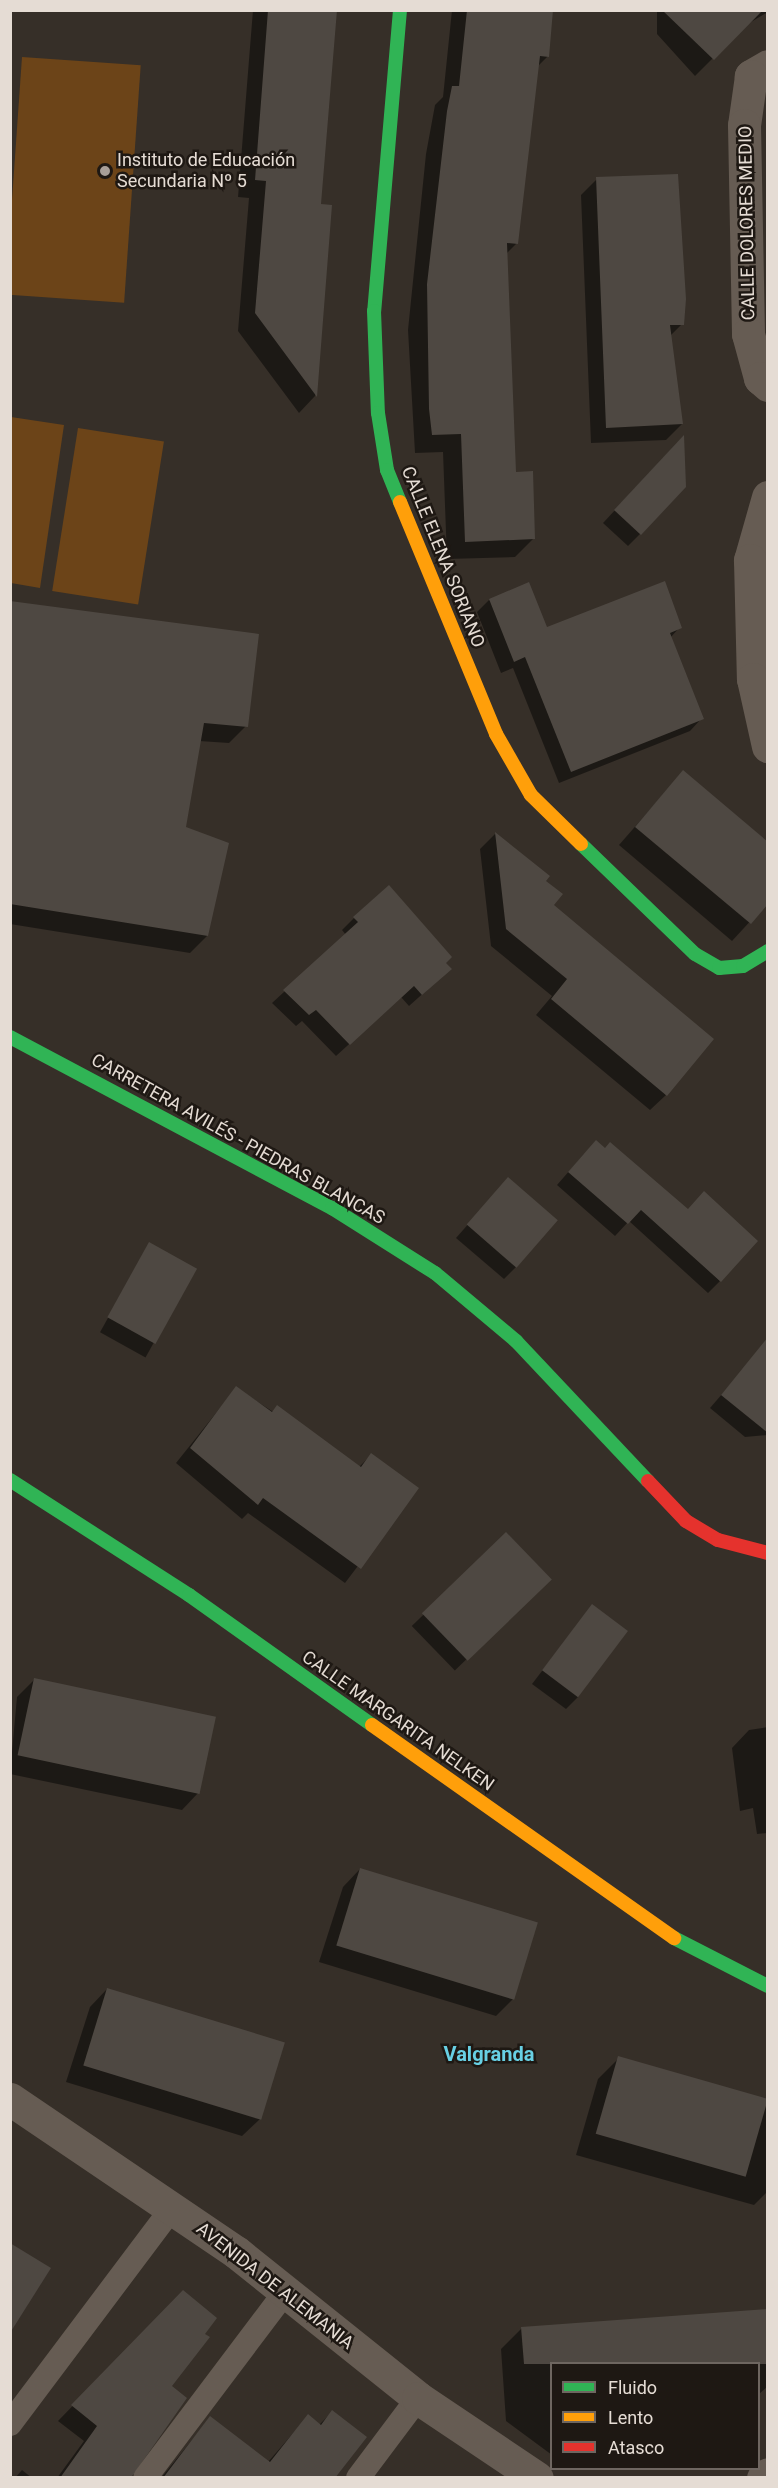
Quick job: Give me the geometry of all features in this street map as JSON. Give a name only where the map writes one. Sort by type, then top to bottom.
[{"type":"street","name":"CALLE ELENA SORIANO","points":[[400,10],[374,311],[378,413],[387,470],[496,734],[531,795],[695,954],[719,968],[743,966],[768,951]]},
{"type":"street","name":"CALLE DOLORES MEDIO","points":[[768,66],[751,76],[744,125],[748,334],[760,378],[768,385]]},
{"type":"street","points":[[768,497],[750,560],[753,679],[768,746]]},
{"type":"street","name":"CARRETERA AVILÉS - PIEDRAS BLANCAS","points":[[10,1037],[332,1208],[435,1273],[516,1341],[679,1515],[718,1540],[768,1553]]},
{"type":"street","name":"CALLE MARGARITA NELKEN","points":[[10,1480],[189,1595],[667,1935],[768,1986]]},
{"type":"street","name":"AVENIDA DE ALEMANIA","points":[[10,2099],[172,2208],[285,2292],[418,2398],[537,2478]]},
{"type":"street","points":[[764,2478],[768,2474]]},
{"type":"lane","points":[[10,2424],[172,2208]]},
{"type":"lane","points":[[145,2478],[285,2292]]},
{"type":"lane","points":[[358,2478],[418,2398]]},
{"type":"shaded area","points":[[22,57],[141,65],[124,303],[10,295],[10,229]]},
{"type":"shaded area","points":[[11,417],[64,425],[40,588],[11,583]]},
{"type":"shaded area","points":[[78,428],[164,442],[138,605],[52,591]]},
{"type":"building","points":[[268,10],[337,10],[321,204],[332,205],[317,397],[255,313],[266,181],[255,180]]},
{"type":"building","points":[[467,10],[553,10],[549,57],[540,56],[518,244],[507,243],[516,472],[533,471],[535,539],[465,542],[461,434],[432,435],[429,409],[427,284],[447,111],[452,86],[459,86]]},
{"type":"building","points":[[662,10],[763,10],[714,60]]},
{"type":"building","points":[[678,174],[686,299],[684,325],[670,325],[683,424],[606,428],[596,177]]},
{"type":"building","points":[[684,435],[686,487],[641,535],[614,510]]},
{"type":"building","points":[[665,581],[682,628],[670,633],[704,719],[571,772],[525,657],[514,662],[489,599],[529,582],[547,627]]},
{"type":"building","points":[[10,601],[259,634],[248,727],[204,723],[186,827],[229,843],[208,936],[10,904]]},
{"type":"building","points":[[683,770],[768,842],[768,904],[751,924],[635,827]]},
{"type":"building","points":[[495,832],[550,876],[546,881],[563,894],[554,905],[714,1039],[667,1096],[551,999],[567,979],[506,929]]},
{"type":"building","points":[[389,885],[452,957],[446,963],[452,969],[422,995],[414,986],[350,1045],[316,1010],[309,1015],[283,990],[358,922],[353,917]]},
{"type":"building","points":[[596,1140],[605,1148],[610,1142],[688,1209],[704,1191],[758,1241],[721,1282],[641,1210],[628,1224],[568,1172]]},
{"type":"building","points":[[508,1177],[558,1220],[516,1268],[467,1225]]},
{"type":"building","points":[[149,1242],[197,1269],[155,1344],[107,1317]]},
{"type":"building","points":[[768,1337],[768,1433],[721,1395]]},
{"type":"building","points":[[236,1386],[272,1412],[277,1405],[361,1467],[371,1453],[419,1488],[361,1569],[263,1498],[258,1505],[190,1448]]},
{"type":"building","points":[[506,1532],[552,1579],[468,1661],[422,1613]]},
{"type":"building","points":[[592,1604],[628,1631],[578,1697],[542,1670]]},
{"type":"building","points":[[34,1678],[216,1717],[200,1794],[18,1755]]},
{"type":"building","points":[[360,1868],[538,1922],[514,2000],[336,1945]]},
{"type":"building","points":[[107,1988],[285,2042],[261,2120],[83,2065]]},
{"type":"building","points":[[618,2056],[768,2099],[746,2177],[596,2134]]},
{"type":"building","points":[[10,2243],[51,2268],[10,2333]]},
{"type":"building","points":[[183,2290],[217,2318],[205,2334],[210,2337],[172,2386],[187,2398],[131,2478],[60,2478],[97,2426],[71,2405]]},
{"type":"building","points":[[768,2309],[768,2364],[760,2364],[760,2362],[550,2362],[550,2364],[524,2364],[521,2327]]},
{"type":"building","points":[[332,2410],[367,2437],[335,2478],[163,2478],[210,2416],[270,2462],[308,2414],[321,2425]]},
{"type":"traffic: fast","points":[[400,10],[374,311],[378,413],[387,470],[400,502]]},
{"type":"traffic: fast","points":[[581,844],[695,954],[719,968],[743,966],[768,951]]},
{"type":"traffic: fast","points":[[10,1037],[332,1208],[435,1273],[516,1341],[648,1481]]},
{"type":"traffic: fast","points":[[10,1480],[189,1595],[372,1725]]},
{"type":"traffic: fast","points":[[674,1938],[768,1986]]},
{"type":"traffic: slow","points":[[400,502],[496,734],[531,795],[581,844]]},
{"type":"traffic: slow","points":[[372,1725],[674,1938]]},
{"type":"traffic: jam","points":[[648,1481],[686,1521],[718,1540],[768,1553]]},
{"type":"place","name":"Instituto de Educación Secundaria Nº 5","points":[[105,171]]},
{"type":"district","name":"Valgranda","points":[[489,2054]]}]
